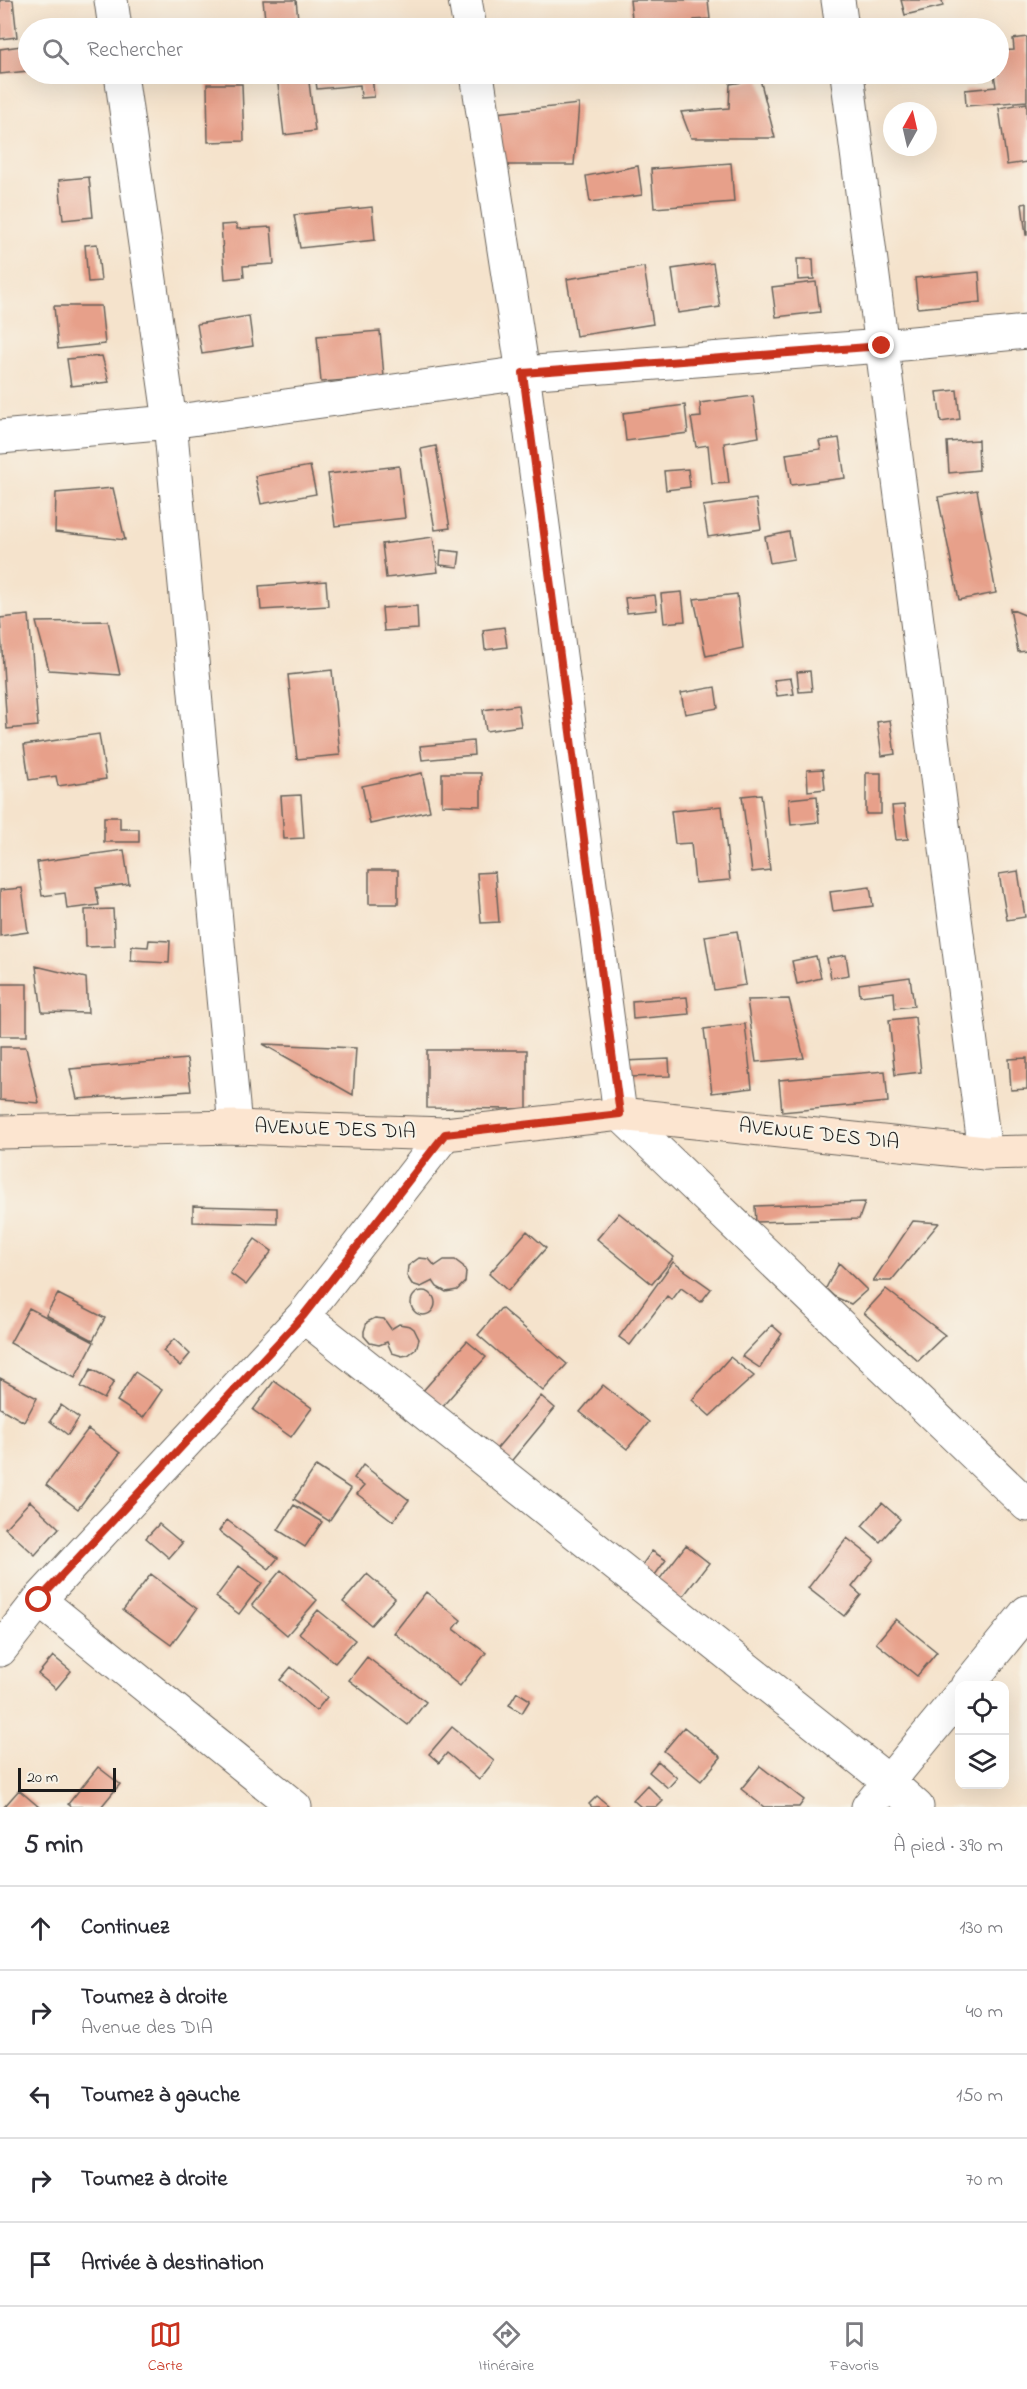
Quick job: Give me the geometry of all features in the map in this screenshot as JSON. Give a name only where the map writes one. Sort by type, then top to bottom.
[{"type":"street","points":[[111,0],[114,18]]},
{"type":"street","points":[[465,0],[468,18]]},
{"type":"street","points":[[838,0],[841,18]]},
{"type":"street","points":[[122,84],[170,423],[236,1127]]},
{"type":"street","points":[[479,84],[523,373],[620,1114],[1027,1505]]},
{"type":"street","points":[[848,84],[985,1153]]},
{"type":"street","points":[[0,437],[170,423],[523,373],[882,346],[1027,332]]},
{"type":"street","name":"AVENUE DES DIA","points":[[0,1132],[236,1127],[445,1134],[620,1114],[985,1153],[1027,1152]]},
{"type":"street","points":[[0,1650],[39,1600],[303,1316],[445,1134]]},
{"type":"street","points":[[303,1316],[889,1782],[917,1807]]},
{"type":"street","points":[[39,1600],[296,1807]]},
{"type":"street","points":[[972,1681],[1027,1612]]},
{"type":"street","points":[[868,1807],[955,1701]]},
{"type":"building","points":[[0,0],[13,0],[17,37],[0,39]]},
{"type":"building","points":[[263,0],[296,0],[298,18],[265,18]]},
{"type":"building","points":[[630,0],[708,0],[710,18],[632,18]]},
{"type":"building","points":[[901,0],[942,0],[943,6],[905,15]]},
{"type":"building","points":[[1027,37],[1027,101],[966,106],[965,90],[996,87],[996,84],[1009,84],[1009,50],[1014,50],[1013,39]]},
{"type":"building","points":[[18,46],[18,72],[0,74],[0,49]]},
{"type":"building","points":[[207,84],[242,84],[244,141],[208,142]]},
{"type":"building","points":[[278,84],[309,84],[315,131],[284,135]]},
{"type":"building","points":[[316,84],[373,84],[374,97],[361,98],[360,85],[317,89]]},
{"type":"building","points":[[730,84],[761,84],[775,138],[691,138],[681,112],[729,108]]},
{"type":"building","points":[[1027,103],[1027,162],[1007,165],[999,108]]},
{"type":"building","points":[[579,104],[574,165],[492,165],[487,114]]},
{"type":"building","points":[[731,163],[734,202],[654,208],[651,169]]},
{"type":"building","points":[[638,166],[642,195],[590,202],[586,176]]},
{"type":"building","points":[[89,177],[93,217],[63,220],[59,180]]},
{"type":"building","points":[[1027,203],[1027,235],[1026,235],[1022,204]]},
{"type":"building","points":[[372,207],[375,240],[300,248],[294,215]]},
{"type":"building","points":[[237,224],[237,229],[271,227],[274,264],[243,266],[244,277],[225,279],[221,225]]},
{"type":"building","points":[[97,244],[101,281],[88,282],[85,245]]},
{"type":"building","points":[[797,259],[813,259],[814,279],[798,280]]},
{"type":"building","points":[[713,263],[720,307],[678,313],[672,269]]},
{"type":"building","points":[[644,267],[653,324],[576,336],[567,279]]},
{"type":"building","points":[[979,272],[981,302],[918,308],[915,278]]},
{"type":"building","points":[[816,282],[820,312],[776,317],[772,287]]},
{"type":"building","points":[[54,306],[101,306],[105,344],[58,349]]},
{"type":"building","points":[[249,316],[253,346],[202,354],[197,324]]},
{"type":"building","points":[[380,331],[384,377],[321,382],[317,336]]},
{"type":"building","points":[[102,356],[109,382],[71,386],[67,359]]},
{"type":"building","points":[[957,390],[960,419],[941,422],[937,392]]},
{"type":"building","points":[[753,396],[759,437],[724,443],[729,483],[712,484],[708,445],[696,447],[691,418],[701,417],[700,403]]},
{"type":"building","points":[[685,405],[688,433],[626,441],[623,413]]},
{"type":"building","points":[[839,438],[845,478],[791,485],[786,454],[821,449],[819,441]]},
{"type":"building","points":[[978,440],[979,470],[949,473],[947,442]]},
{"type":"building","points":[[436,446],[450,528],[435,530],[421,449]]},
{"type":"building","points":[[310,466],[316,494],[261,504],[255,476]]},
{"type":"building","points":[[399,466],[405,518],[335,526],[328,474]]},
{"type":"building","points":[[688,469],[690,487],[666,490],[664,471]]},
{"type":"building","points":[[113,488],[125,540],[55,532],[56,493]]},
{"type":"building","points":[[977,490],[996,593],[959,600],[938,497]]},
{"type":"building","points":[[756,499],[761,529],[708,537],[703,506]]},
{"type":"building","points":[[789,532],[794,559],[770,563],[765,537]]},
{"type":"building","points":[[433,537],[438,572],[386,578],[382,544]]},
{"type":"building","points":[[441,550],[460,552],[458,567],[440,565]]},
{"type":"building","points":[[326,581],[328,606],[261,610],[259,586]]},
{"type":"building","points":[[682,592],[685,621],[664,623],[661,594]]},
{"type":"building","points":[[737,594],[743,648],[706,656],[694,599]]},
{"type":"building","points":[[655,595],[657,610],[627,613],[625,598]]},
{"type":"building","points":[[417,606],[418,629],[384,631],[382,608]]},
{"type":"building","points":[[1010,609],[1027,616],[1027,651],[1018,652]]},
{"type":"building","points":[[29,615],[38,726],[7,729],[0,618]]},
{"type":"building","points":[[108,621],[120,675],[49,670],[36,622]]},
{"type":"building","points":[[504,627],[507,647],[485,650],[483,630]]},
{"type":"building","points":[[332,670],[340,755],[297,759],[288,675]]},
{"type":"building","points":[[810,671],[812,691],[799,692],[797,672]]},
{"type":"building","points":[[791,678],[794,694],[777,696],[774,680]]},
{"type":"building","points":[[715,687],[718,708],[685,714],[681,693]]},
{"type":"building","points":[[518,705],[521,726],[486,731],[483,710]]},
{"type":"building","points":[[890,720],[895,754],[882,756],[877,722]]},
{"type":"building","points":[[99,734],[106,779],[58,786],[56,776],[29,780],[24,745]]},
{"type":"building","points":[[473,741],[474,755],[422,760],[420,746]]},
{"type":"building","points":[[823,769],[825,789],[808,791],[807,770]]},
{"type":"building","points":[[422,773],[430,811],[370,824],[362,786]]},
{"type":"building","points":[[442,773],[481,773],[481,806],[442,805]]},
{"type":"building","points":[[866,773],[881,773],[881,814],[866,814]]},
{"type":"building","points":[[761,794],[770,870],[752,872],[742,796]]},
{"type":"building","points":[[301,795],[304,838],[284,839],[281,796]]},
{"type":"building","points":[[817,796],[819,822],[791,825],[789,799]]},
{"type":"building","points":[[904,805],[908,839],[896,840],[892,806]]},
{"type":"building","points":[[722,806],[730,880],[695,883],[691,843],[675,844],[671,811]]},
{"type":"building","points":[[104,817],[120,817],[120,829],[139,829],[139,842],[104,842]]},
{"type":"building","points":[[124,850],[129,884],[96,888],[99,905],[67,909],[65,893],[42,896],[37,862]]},
{"type":"building","points":[[369,870],[398,870],[398,904],[369,904]]},
{"type":"building","points":[[1018,871],[1025,917],[1007,920],[999,874]]},
{"type":"building","points":[[495,872],[499,922],[481,923],[477,873]]},
{"type":"building","points":[[870,887],[873,906],[833,911],[830,892]]},
{"type":"building","points":[[22,888],[28,932],[0,936],[0,890]]},
{"type":"building","points":[[113,909],[115,946],[86,947],[85,910]]},
{"type":"building","points":[[737,931],[746,985],[714,990],[705,936]]},
{"type":"building","points":[[149,940],[170,941],[169,963],[131,961],[132,946],[148,947]]},
{"type":"building","points":[[846,955],[849,975],[831,978],[827,958]]},
{"type":"building","points":[[816,956],[821,978],[797,984],[792,961]]},
{"type":"building","points":[[36,966],[86,978],[88,1013],[42,1012]]},
{"type":"building","points":[[910,977],[914,1006],[895,1008],[894,992],[860,996],[859,984]]},
{"type":"building","points":[[0,984],[27,984],[27,1036],[0,1036]]},
{"type":"building","points":[[687,997],[689,1014],[633,1019],[632,1001]]},
{"type":"building","points":[[789,999],[804,1058],[756,1062],[747,1000]]},
{"type":"building","points":[[915,1017],[921,1072],[895,1075],[889,1020]]},
{"type":"building","points":[[745,1024],[752,1088],[712,1093],[704,1029]]},
{"type":"building","points":[[263,1044],[356,1048],[353,1095]]},
{"type":"building","points":[[0,1047],[26,1047],[39,1103],[0,1100]]},
{"type":"building","points":[[427,1050],[527,1050],[527,1109],[427,1108]]},
{"type":"building","points":[[1027,1058],[1027,1089],[1011,1090],[1009,1059]]},
{"type":"building","points":[[187,1059],[191,1091],[77,1099],[70,1069]]},
{"type":"building","points":[[669,1059],[670,1076],[625,1077],[624,1061]]},
{"type":"building","points":[[885,1071],[888,1102],[782,1112],[779,1080]]},
{"type":"building","points":[[865,1202],[859,1219],[756,1222],[755,1206]]},
{"type":"building","points":[[193,1206],[277,1208],[277,1224],[193,1222]]},
{"type":"building","points":[[619,1213],[674,1257],[652,1284],[597,1239]]},
{"type":"building","points":[[913,1221],[939,1223],[891,1281],[873,1281]]},
{"type":"building","points":[[527,1231],[546,1248],[508,1291],[489,1274]]},
{"type":"building","points":[[255,1239],[272,1251],[246,1285],[230,1273]]},
{"type":"building","points":[[419,1258],[429,1259],[435,1266],[444,1260],[455,1260],[463,1266],[466,1272],[465,1282],[457,1290],[446,1292],[437,1287],[433,1281],[421,1287],[412,1284],[407,1276],[408,1266]]},
{"type":"building","points":[[673,1262],[711,1289],[701,1302],[681,1288],[672,1300],[667,1296],[630,1345],[619,1337]]},
{"type":"building","points":[[839,1263],[867,1290],[851,1304],[824,1292]]},
{"type":"building","points":[[886,1289],[945,1335],[918,1361],[864,1313]]},
{"type":"building","points":[[423,1291],[432,1294],[435,1303],[432,1312],[423,1315],[414,1312],[411,1303],[414,1294]]},
{"type":"building","points":[[58,1294],[105,1318],[93,1340],[46,1315]]},
{"type":"building","points":[[29,1308],[94,1342],[75,1378],[10,1343]]},
{"type":"building","points":[[501,1308],[567,1364],[543,1391],[478,1335]]},
{"type":"building","points":[[375,1318],[384,1319],[391,1329],[399,1324],[414,1329],[419,1339],[416,1349],[402,1356],[392,1353],[387,1342],[379,1345],[370,1343],[364,1336],[364,1331],[367,1322]]},
{"type":"building","points":[[772,1325],[782,1334],[760,1368],[742,1356]]},
{"type":"building","points":[[174,1339],[190,1354],[180,1366],[163,1351]]},
{"type":"building","points":[[467,1341],[486,1357],[440,1409],[421,1393]]},
{"type":"building","points":[[730,1357],[754,1376],[710,1416],[692,1400]]},
{"type":"building","points":[[91,1369],[114,1381],[104,1399],[81,1387]]},
{"type":"building","points":[[135,1372],[162,1390],[143,1418],[117,1401]]},
{"type":"building","points":[[0,1378],[37,1398],[24,1422],[0,1408]]},
{"type":"building","points":[[274,1381],[312,1408],[291,1437],[253,1410]]},
{"type":"building","points":[[603,1385],[649,1422],[627,1449],[580,1412]]},
{"type":"building","points":[[541,1396],[555,1408],[508,1465],[493,1453]]},
{"type":"building","points":[[61,1405],[79,1418],[68,1435],[50,1421]]},
{"type":"building","points":[[88,1429],[120,1453],[78,1509],[46,1485]]},
{"type":"building","points":[[363,1465],[409,1500],[393,1521],[357,1494],[364,1486],[354,1478]]},
{"type":"building","points":[[316,1466],[351,1489],[329,1521],[294,1499]]},
{"type":"building","points":[[30,1501],[59,1528],[35,1555],[5,1528]]},
{"type":"building","points":[[882,1503],[900,1519],[880,1542],[862,1526]]},
{"type":"building","points":[[294,1505],[322,1522],[305,1547],[278,1530]]},
{"type":"building","points":[[227,1520],[278,1558],[269,1569],[219,1531]]},
{"type":"building","points":[[159,1524],[182,1543],[169,1558],[146,1538]]},
{"type":"building","points":[[847,1538],[874,1559],[852,1587],[861,1595],[844,1616],[808,1588]]},
{"type":"building","points":[[686,1545],[709,1563],[678,1603],[655,1585]]},
{"type":"building","points":[[652,1551],[666,1560],[652,1579],[639,1569]]},
{"type":"building","points":[[239,1566],[262,1583],[239,1614],[216,1597]]},
{"type":"building","points":[[281,1570],[317,1600],[287,1635],[252,1605]]},
{"type":"building","points":[[151,1574],[197,1609],[171,1645],[123,1610]]},
{"type":"building","points":[[367,1574],[395,1598],[371,1625],[343,1602]]},
{"type":"building","points":[[426,1592],[461,1620],[454,1629],[486,1653],[460,1686],[394,1633]]},
{"type":"building","points":[[318,1610],[355,1640],[335,1663],[299,1633]]},
{"type":"building","points":[[896,1619],[937,1652],[917,1676],[876,1643]]},
{"type":"building","points":[[53,1656],[71,1671],[56,1689],[38,1674]]},
{"type":"building","points":[[367,1657],[426,1702],[408,1725],[349,1680]]},
{"type":"building","points":[[291,1667],[327,1697],[316,1711],[280,1680]]},
{"type":"building","points":[[517,1692],[530,1700],[522,1713],[509,1705]]},
{"type":"building","points":[[452,1727],[494,1761],[479,1780],[447,1753],[439,1763],[429,1754]]},
{"type":"building","points":[[684,1727],[721,1757],[701,1781],[664,1751]]},
{"type":"building","points":[[658,1761],[677,1778],[668,1788],[649,1772]]},
{"type":"building","points":[[760,1766],[804,1800],[799,1807],[764,1807],[741,1789]]},
{"type":"building","points":[[98,1767],[120,1784],[101,1807],[72,1807],[68,1804]]},
{"type":"building","points":[[647,1785],[663,1801],[657,1807],[641,1807],[633,1800]]},
{"type":"building","points":[[19,1790],[39,1807],[4,1807]]},
{"type":"building","points":[[597,1796],[608,1805],[606,1807],[592,1807],[589,1804]]},
{"type":"route","points":[[39,1600],[303,1316],[445,1134],[620,1114],[523,373],[882,346]]}]
